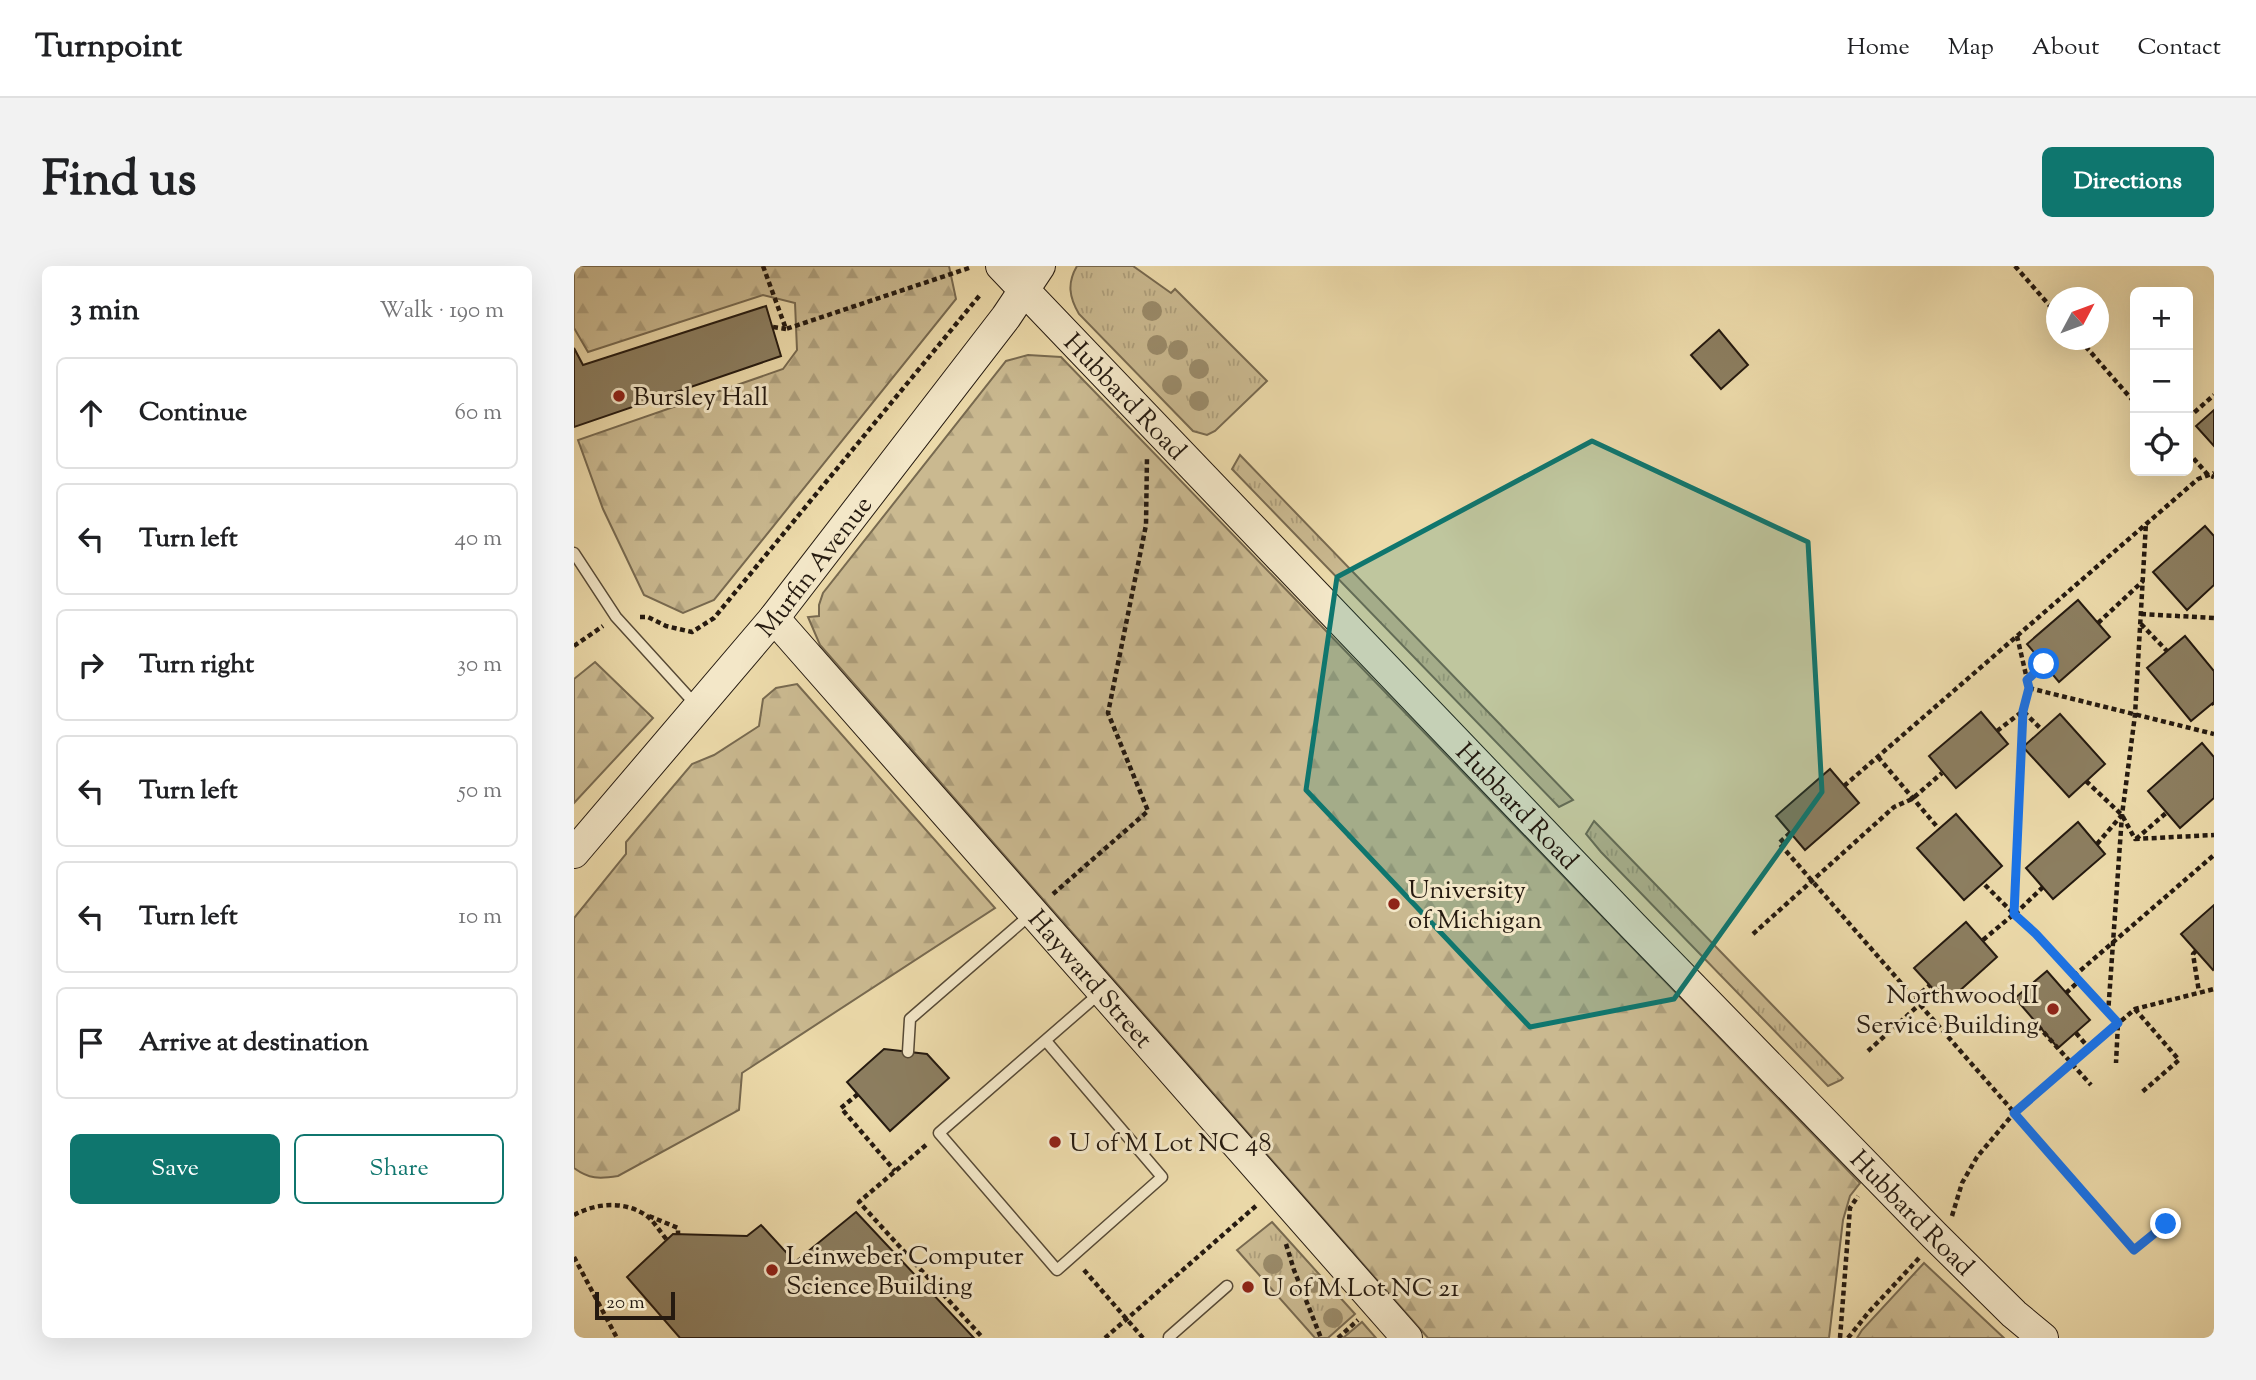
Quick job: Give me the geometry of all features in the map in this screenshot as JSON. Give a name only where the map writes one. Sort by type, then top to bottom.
[{"type":"street","name":"Hubbard Road","points":[[1001,266],[1624,917],[1934,1235],[2014,1314],[2043,1338]]},
{"type":"street","name":"Murfin Avenue","points":[[574,853],[775,618],[1006,317],[1040,266]]},
{"type":"street","name":"Hayward Street","points":[[775,618],[1039,906],[1103,990],[1407,1338]]},
{"type":"lane","points":[[574,553],[616,617],[698,707]]},
{"type":"lane","points":[[908,1052],[910,1019],[1039,906]]},
{"type":"lane","points":[[1046,1041],[1162,1177],[1057,1270],[939,1133],[1103,990]]},
{"type":"lane","points":[[1169,1338],[1227,1286]]},
{"type":"path","points":[[763,266],[786,329]]},
{"type":"path","points":[[2015,266],[2046,302]]},
{"type":"path","points":[[773,327],[786,329],[972,267]]},
{"type":"path","points":[[574,646],[616,617],[648,617],[666,626],[692,632],[714,618],[980,295]]},
{"type":"path","points":[[2089,350],[2130,397]]},
{"type":"path","points":[[2193,414],[2214,396]]},
{"type":"path","points":[[1039,906],[1148,811],[1108,713],[1146,525],[1147,447]]},
{"type":"path","points":[[2193,458],[2212,475]]},
{"type":"path","points":[[2198,479],[2202,468]]},
{"type":"path","points":[[1844,786],[2198,479],[2212,475]]},
{"type":"path","points":[[2108,1014],[2122,815],[2134,716],[2146,523]]},
{"type":"path","points":[[2098,623],[2143,581]]},
{"type":"path","points":[[2141,614],[2214,618]]},
{"type":"path","points":[[2141,623],[2166,651]]},
{"type":"path","points":[[2014,914],[2023,711],[2029,688],[2017,636]]},
{"type":"path","points":[[2027,680],[2044,664]]},
{"type":"path","points":[[2029,688],[2134,716],[2214,733]]},
{"type":"path","points":[[2023,711],[2042,730]]},
{"type":"path","points":[[1997,731],[2023,711]]},
{"type":"path","points":[[1878,757],[1939,829]]},
{"type":"path","points":[[1753,934],[1894,807],[1912,799],[1942,773]]},
{"type":"path","points":[[2086,781],[2122,815],[2135,839]]},
{"type":"path","points":[[2135,839],[2166,813]]},
{"type":"path","points":[[2096,844],[2122,815]]},
{"type":"path","points":[[1790,833],[1779,843],[2134,1250],[2166,1224]]},
{"type":"path","points":[[2135,839],[2214,835]]},
{"type":"path","points":[[2074,976],[2214,855]]},
{"type":"path","points":[[1983,883],[2036,934],[2118,1023]]},
{"type":"path","points":[[1983,940],[2043,887]]},
{"type":"path","points":[[2196,951],[2193,954],[2199,992]]},
{"type":"path","points":[[2066,993],[2079,981]]},
{"type":"path","points":[[1915,998],[1930,985]]},
{"type":"path","points":[[1949,1221],[1954,1213],[1962,1183],[1977,1157],[2014,1113],[2135,1009],[2214,989]]},
{"type":"path","points":[[1868,1052],[1920,1004]]},
{"type":"path","points":[[2135,1009],[2179,1060],[2141,1093]]},
{"type":"path","points":[[2116,1063],[2118,1023]]},
{"type":"path","points":[[2038,1026],[2091,1085]]},
{"type":"path","points":[[2076,1033],[2089,1048]]},
{"type":"path","points":[[858,1094],[841,1108],[895,1171]]},
{"type":"path","points":[[909,1159],[859,1202],[983,1338]]},
{"type":"path","points":[[1840,1338],[1850,1208],[1864,1186]]},
{"type":"path","points":[[1105,1338],[1262,1201]]},
{"type":"path","points":[[574,1215],[586,1208],[617,1204],[678,1228],[678,1235]]},
{"type":"path","points":[[646,1214],[667,1240]]},
{"type":"path","points":[[1283,1235],[1321,1338]]},
{"type":"path","points":[[1848,1338],[1919,1259],[1918,1250]]},
{"type":"path","points":[[574,1257],[617,1338]]},
{"type":"path","points":[[1084,1269],[1143,1338]]},
{"type":"path","points":[[1338,1338],[1363,1316]]},
{"type":"highlighted area","points":[[1592,441],[1808,542],[1822,792],[1674,999],[1530,1027],[1306,790],[1337,577]]},
{"type":"green space","points":[[574,266],[949,266],[956,299],[714,600],[683,613],[644,595],[603,509],[578,440],[783,369],[797,350],[795,303],[763,295],[588,352],[574,328]]},
{"type":"green space","points":[[1077,266],[1133,266],[1171,293],[1175,289],[1267,381],[1215,431],[1207,435],[1193,431],[1079,314],[1070,290]]},
{"type":"green space","points":[[1028,355],[1061,357],[1860,1183],[1850,1196],[1843,1220],[1829,1338],[1428,1338],[820,645],[808,617],[819,616],[823,593],[1006,361]]},
{"type":"green space","points":[[1240,455],[1573,800],[1559,807],[1232,469]]},
{"type":"green space","points":[[595,662],[653,718],[574,803],[574,679]]},
{"type":"green space","points":[[797,684],[995,908],[742,1073],[739,1110],[618,1176],[600,1178],[585,1174],[574,1168],[574,918],[626,854],[626,842],[692,764],[714,755],[759,726],[763,699],[776,688]]},
{"type":"green space","points":[[1594,821],[1843,1078],[1841,1080],[1828,1086],[1601,852],[1586,834]]},
{"type":"green space","points":[[1272,1222],[1355,1314],[1328,1338],[1315,1338],[1237,1250]]},
{"type":"green space","points":[[1924,1263],[2004,1338],[1857,1338]]},
{"type":"green space","points":[[1362,1322],[1376,1338],[1343,1338]]},
{"type":"building","name":"Bursley Hall","points":[[766,306],[781,356],[574,427],[574,348],[583,365]]},
{"type":"building","points":[[1719,330],[1748,365],[1721,389],[1691,355]]},
{"type":"building","points":[[2214,410],[2214,446],[2196,426]]},
{"type":"building","points":[[2205,526],[2214,536],[2214,585],[2187,610],[2153,572]]},
{"type":"building","points":[[2078,600],[2110,637],[2059,682],[2027,644]]},
{"type":"building","points":[[2185,636],[2214,671],[2214,702],[2191,721],[2147,668]]},
{"type":"building","points":[[1981,712],[2008,744],[1956,788],[1929,756]]},
{"type":"building","points":[[2060,714],[2105,764],[2069,797],[2023,747]]},
{"type":"building","points":[[2202,743],[2214,757],[2214,798],[2180,828],[2148,791]]},
{"type":"building","points":[[1830,769],[1859,803],[1805,850],[1776,816]]},
{"type":"building","points":[[1956,814],[2002,866],[1964,900],[1917,848]]},
{"type":"building","points":[[2078,822],[2105,854],[2053,899],[2026,868]]},
{"type":"building","points":[[2214,905],[2214,969],[2213,970],[2181,934]]},
{"type":"building","points":[[1966,922],[1997,957],[1946,1003],[1914,968]]},
{"type":"building","name":"Northwood II Service Building","points":[[2047,971],[2090,1020],[2058,1048],[2015,998]]},
{"type":"building","points":[[884,1049],[927,1054],[949,1078],[890,1131],[847,1082]]},
{"type":"building","name":"Leinweber Computer Science Building","points":[[856,1212],[974,1338],[680,1338],[627,1277],[673,1234],[747,1236],[761,1225],[795,1262]]},
{"type":"place","name":"Bursley Hall","points":[[619,396]]},
{"type":"place","name":"University of Michigan","points":[[1394,904]]},
{"type":"place","name":"Northwood II Service Building","points":[[2053,1009]]},
{"type":"place","name":"U of M Lot NC 48","points":[[1055,1142]]},
{"type":"place","name":"Leinweber Computer Science Building","points":[[772,1270]]},
{"type":"place","name":"U of M Lot NC 21","points":[[1248,1287]]},
{"type":"route","points":[[2044,664],[2027,680],[2029,688],[2023,711],[2014,914],[2036,934],[2118,1023],[2014,1113],[2134,1250],[2166,1224]]}]
